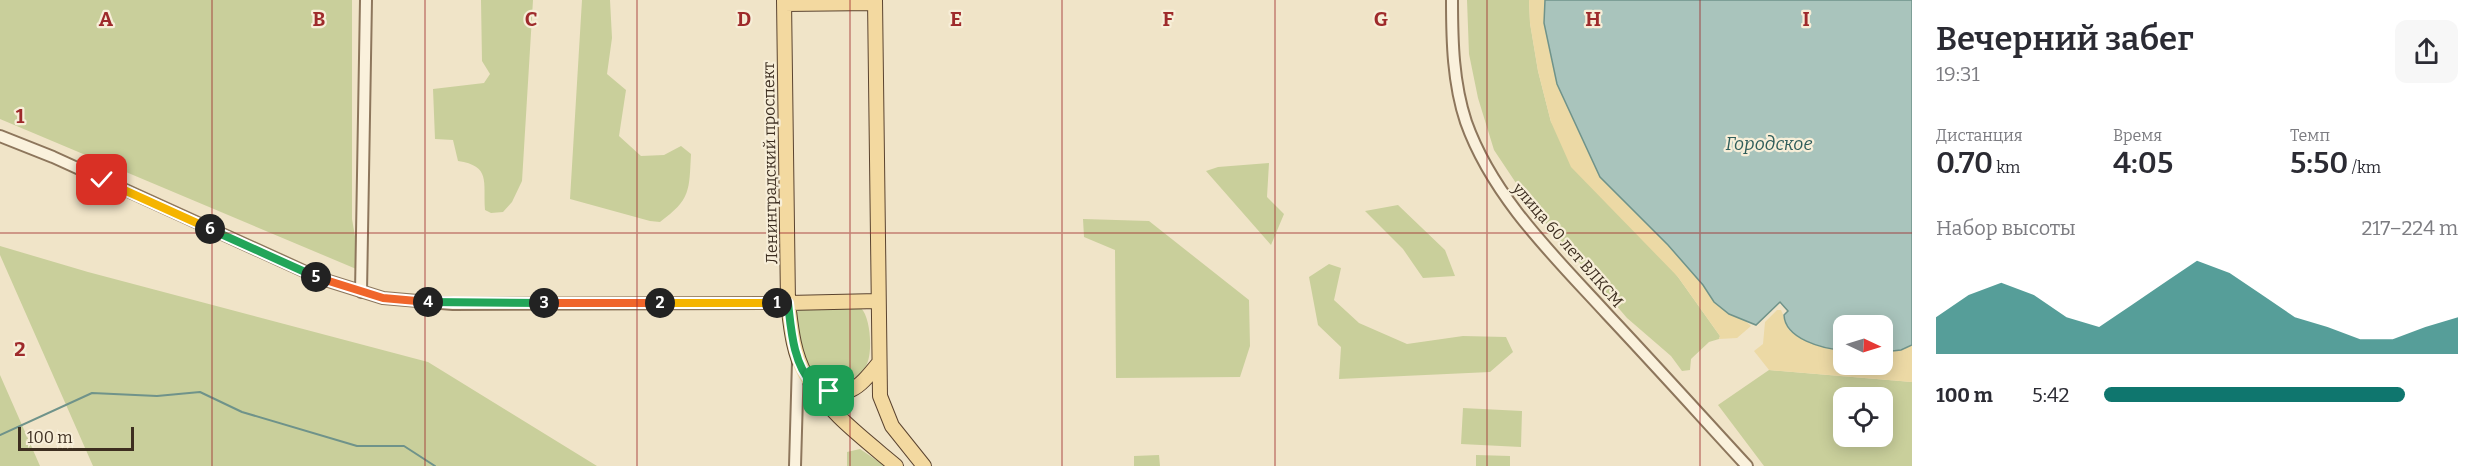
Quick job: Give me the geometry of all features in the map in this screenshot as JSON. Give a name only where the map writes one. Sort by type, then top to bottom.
[{"type":"main road","points":[[784,2],[875,1],[880,396],[892,426],[924,466]]},
{"type":"main road","name":"Ленинградский проспект","points":[[784,2],[788,303],[791,333],[805,373],[813,385],[842,419],[896,466]]},
{"type":"main road","points":[[788,303],[878,301]]},
{"type":"main road","points":[[813,385],[838,394],[851,391],[861,385],[878,364]]},
{"type":"street","points":[[361,292],[366,0]]},
{"type":"street","name":"улица 60 лет ВЛКСМ","points":[[1452,0],[1452,45],[1457,86],[1466,122],[1485,164],[1507,200],[1648,359],[1747,466]]},
{"type":"street","points":[[0,136],[53,157],[319,278],[383,298],[453,304],[788,303]]},
{"type":"street","points":[[795,466],[799,357]]},
{"type":"green space","points":[[0,0],[352,0],[352,219],[361,271],[0,119]]},
{"type":"green space","points":[[481,0],[533,0],[522,181],[512,202],[503,212],[491,213],[485,210],[481,171],[469,163],[458,161],[453,140],[435,139],[433,89],[484,83],[490,74],[482,61]]},
{"type":"green space","points":[[582,0],[610,0],[612,38],[607,74],[626,90],[619,136],[641,156],[664,155],[681,146],[691,154],[690,177],[683,200],[660,222],[570,199]]},
{"type":"green space","points":[[1467,0],[1529,0],[1530,23],[1538,71],[1551,122],[1678,277],[1720,336],[1719,339],[1709,342],[1691,359],[1690,370],[1682,371],[1671,356],[1627,318],[1532,207],[1494,150],[1478,98],[1469,54]]},
{"type":"green space","points":[[1269,163],[1267,197],[1284,214],[1271,245],[1206,171],[1218,167]]},
{"type":"green space","points":[[1398,205],[1445,250],[1455,276],[1423,278],[1403,249],[1365,211]]},
{"type":"green space","points":[[1083,219],[1149,221],[1249,300],[1250,346],[1240,377],[1116,378],[1115,250],[1084,237]]},
{"type":"green space","points":[[0,246],[88,272],[428,362],[597,466],[93,466],[0,255]]},
{"type":"green space","points":[[1329,264],[1341,268],[1334,300],[1359,323],[1407,344],[1463,336],[1506,337],[1513,352],[1490,372],[1339,379],[1341,347],[1318,325],[1309,277]]},
{"type":"green space","points":[[861,308],[867,320],[870,336],[870,353],[866,366],[855,378],[839,383],[816,376],[804,358],[800,344],[795,316],[799,309]]},
{"type":"green space","points":[[1769,370],[1912,382],[1912,466],[1764,466],[1718,405]]},
{"type":"green space","points":[[0,375],[40,466],[0,466]]},
{"type":"green space","points":[[1463,408],[1522,411],[1521,447],[1461,444]]},
{"type":"green space","points":[[860,449],[885,466],[847,466],[847,452]]},
{"type":"green space","points":[[1159,455],[1160,466],[1134,466],[1134,456]]},
{"type":"green space","points":[[1476,455],[1510,456],[1510,466],[1476,466]]},
{"type":"sand","points":[[1529,0],[1545,0],[1544,23],[1557,84],[1600,177],[1668,245],[1703,285],[1714,302],[1729,314],[1742,318],[1751,326],[1737,338],[1719,339],[1720,336],[1678,277],[1571,167],[1551,122],[1538,71],[1530,23]]},
{"type":"sand","points":[[1777,310],[1781,310],[1790,331],[1815,345],[1833,348],[1833,375],[1893,375],[1893,351],[1912,345],[1912,382],[1769,370],[1754,351],[1763,344],[1765,322]]},
{"type":"water","name":"Городское","points":[[1545,0],[1912,0],[1912,345],[1893,351],[1893,315],[1833,315],[1833,348],[1806,341],[1791,330],[1784,315],[1788,311],[1780,302],[1756,325],[1729,314],[1714,302],[1703,285],[1668,245],[1600,177],[1557,84],[1544,23]]},
{"type":"waterway","points":[[0,435],[92,393],[157,396],[200,392],[242,412],[357,446],[404,446],[435,466]]},
{"type":"route","points":[[102,180],[319,278],[383,298],[453,304],[788,303],[791,333],[805,373],[813,385],[829,391]]}]
